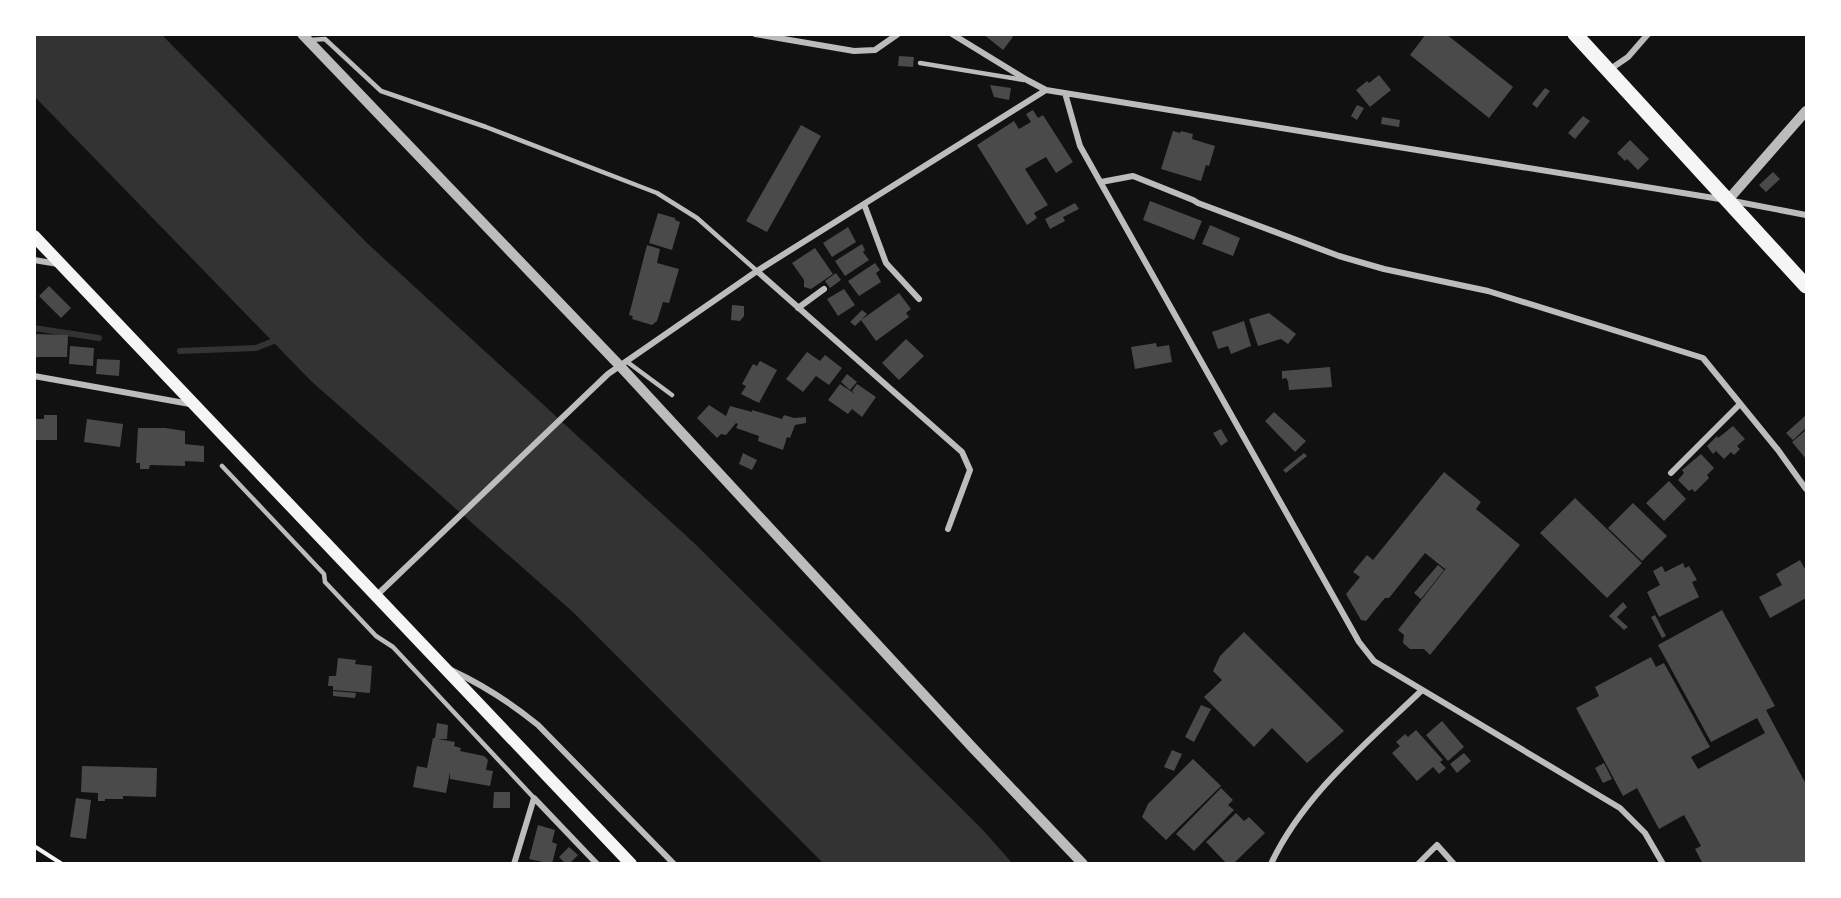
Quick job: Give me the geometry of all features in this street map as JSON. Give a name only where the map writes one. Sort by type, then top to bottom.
[{"type":"main road","points":[[1575,34],[1806,286]]},
{"type":"main road","points":[[34,236],[631,864]]},
{"type":"street","points":[[755,34],[854,51],[875,50],[898,34]]},
{"type":"street","points":[[952,34],[1046,90],[1728,200],[1806,215]]},
{"type":"street","points":[[1608,71],[1628,57],[1648,34]]},
{"type":"street","points":[[305,37],[623,363],[972,747],[1083,864]]},
{"type":"street","points":[[377,595],[608,374],[758,271],[1046,90]]},
{"type":"street","points":[[1065,93],[1080,146],[1359,642],[1374,661],[1421,691],[1620,808],[1646,833],[1663,864]]},
{"type":"street","points":[[1728,200],[1806,111]]},
{"type":"street","points":[[1101,182],[1133,176],[1339,256],[1384,269],[1488,291],[1702,358],[1778,450],[1806,489]]},
{"type":"street","points":[[864,204],[886,263],[918,299]]},
{"type":"street","points":[[34,260],[62,264]]},
{"type":"street","points":[[758,271],[962,452],[970,470],[948,529]]},
{"type":"street","points":[[798,308],[824,289]]},
{"type":"street","points":[[34,376],[195,405]]},
{"type":"street","points":[[1671,473],[1739,405]]},
{"type":"street","points":[[446,667],[477,682],[515,706],[538,725],[674,864]]},
{"type":"street","points":[[1271,864],[1280,845],[1329,779],[1421,691]]},
{"type":"street","points":[[514,864],[534,798],[597,864]]},
{"type":"street","points":[[1418,864],[1437,845],[1454,864]]},
{"type":"lane","points":[[305,37],[325,39],[381,91],[486,127],[657,193],[697,218],[758,271]]},
{"type":"lane","points":[[920,63],[1027,80]]},
{"type":"lane","points":[[623,363],[672,395]]},
{"type":"lane","points":[[222,466],[324,574],[325,582],[376,636],[393,647],[534,798]]},
{"type":"path","points":[[34,846],[62,864]]},
{"type":"shaded area","points":[[35,35],[162,35],[368,244],[693,542],[983,830],[1012,863],[823,863],[574,613],[311,381],[35,97]]},
{"type":"building","points":[[983,34],[1011,34],[1013,37],[1003,50]]},
{"type":"building","points":[[1426,34],[1446,34],[1513,87],[1489,118],[1410,55]]},
{"type":"building","points":[[899,56],[914,57],[913,67],[898,66]]},
{"type":"building","points":[[1379,75],[1391,90],[1370,107],[1356,90]]},
{"type":"building","points":[[990,85],[1011,88],[1009,100],[994,97]]},
{"type":"building","points":[[1545,88],[1550,91],[1537,108],[1532,104]]},
{"type":"building","points":[[1357,105],[1364,108],[1357,120],[1351,116]]},
{"type":"building","points":[[1033,110],[1038,118],[1043,115],[1073,162],[1056,173],[1046,157],[1025,169],[1048,205],[1034,213],[1037,218],[1027,225],[977,145],[1014,121],[1019,129],[1031,122],[1026,114]]},
{"type":"building","points":[[1583,116],[1590,121],[1575,139],[1568,133]]},
{"type":"building","points":[[1382,117],[1400,120],[1399,127],[1381,124]]},
{"type":"building","points":[[801,125],[821,136],[767,232],[746,221]]},
{"type":"building","points":[[1173,131],[1193,134],[1192,139],[1215,146],[1209,166],[1206,165],[1201,181],[1161,169]]},
{"type":"building","points":[[1630,140],[1649,159],[1638,170],[1617,153]]},
{"type":"building","points":[[1773,172],[1780,179],[1766,192],[1759,185]]},
{"type":"building","points":[[1150,201],[1202,221],[1194,240],[1143,220]]},
{"type":"building","points":[[1075,203],[1079,209],[1063,217],[1065,221],[1050,229],[1045,219]]},
{"type":"building","points":[[658,213],[675,218],[680,222],[672,250],[649,243]]},
{"type":"building","points":[[1210,225],[1240,238],[1233,256],[1202,244]]},
{"type":"building","points":[[848,227],[856,242],[832,257],[823,243]]},
{"type":"building","points":[[862,244],[865,250],[863,252],[869,260],[845,276],[835,261]]},
{"type":"building","points":[[647,245],[660,249],[657,263],[679,269],[669,303],[663,302],[657,321],[652,325],[632,319],[633,316],[629,315]]},
{"type":"building","points":[[815,248],[833,274],[811,289],[804,287],[804,280],[792,263]]},
{"type":"building","points":[[875,263],[880,270],[876,273],[881,282],[859,296],[848,281]]},
{"type":"building","points":[[836,273],[841,280],[830,288],[825,281]]},
{"type":"building","points":[[49,286],[71,308],[61,318],[39,296]]},
{"type":"building","points":[[844,289],[855,305],[838,316],[827,299]]},
{"type":"building","points":[[899,293],[911,309],[906,313],[909,317],[876,341],[861,320]]},
{"type":"building","points":[[732,305],[744,306],[744,316],[740,321],[731,320]]},
{"type":"building","points":[[862,310],[867,314],[855,326],[850,322]]},
{"type":"building","points":[[1269,313],[1296,334],[1288,344],[1281,339],[1258,346],[1249,319]]},
{"type":"building","points":[[1244,321],[1251,346],[1231,354],[1228,346],[1218,349],[1212,332]]},
{"type":"building","points":[[34,334],[68,335],[67,357],[34,357]]},
{"type":"building","points":[[906,339],[924,356],[899,380],[882,363]]},
{"type":"building","points":[[1156,343],[1157,347],[1169,345],[1172,362],[1135,369],[1131,347]]},
{"type":"building","points":[[70,346],[94,348],[93,366],[69,364]]},
{"type":"building","points":[[807,352],[820,361],[825,355],[842,368],[829,385],[816,376],[803,392],[786,379]]},
{"type":"building","points":[[97,359],[120,360],[119,376],[96,374]]},
{"type":"building","points":[[760,361],[777,370],[759,403],[741,394],[746,386],[742,384],[753,364],[757,366]]},
{"type":"building","points":[[1330,367],[1332,387],[1289,390],[1288,381],[1286,378],[1282,379],[1282,371]]},
{"type":"building","points":[[847,374],[857,382],[850,390],[841,382]]},
{"type":"building","points":[[840,384],[855,394],[852,391],[857,384],[876,397],[862,417],[852,409],[848,414],[828,400]]},
{"type":"building","points":[[709,405],[726,416],[730,406],[782,419],[784,415],[794,418],[806,417],[806,423],[795,425],[790,438],[787,437],[783,450],[758,441],[759,436],[736,428],[738,424],[736,423],[726,435],[721,434],[717,438],[697,418]]},
{"type":"building","points":[[1274,412],[1306,441],[1295,452],[1265,421]]},
{"type":"building","points":[[44,415],[57,415],[57,440],[34,440],[34,419],[44,419]]},
{"type":"building","points":[[1806,415],[1806,428],[1793,440],[1786,433]]},
{"type":"building","points":[[87,419],[123,424],[120,447],[84,442]]},
{"type":"building","points":[[1733,426],[1745,439],[1737,446],[1740,449],[1734,455],[1731,452],[1724,459],[1716,451],[1713,454],[1707,446],[1717,436],[1718,438]]},
{"type":"building","points":[[138,428],[185,431],[185,444],[204,446],[204,462],[185,461],[185,466],[150,465],[149,469],[140,469],[140,463],[136,463]]},
{"type":"building","points":[[1221,429],[1228,441],[1221,446],[1213,433]]},
{"type":"building","points":[[1806,430],[1806,459],[1792,442]]},
{"type":"building","points":[[743,453],[757,460],[752,470],[739,464]]},
{"type":"building","points":[[1304,453],[1307,456],[1286,473],[1283,470]]},
{"type":"building","points":[[1701,454],[1714,468],[1707,475],[1709,478],[1695,492],[1692,489],[1689,491],[1678,480],[1684,473],[1682,470]]},
{"type":"building","points":[[1444,472],[1481,502],[1476,509],[1520,545],[1430,655],[1424,649],[1410,649],[1403,643],[1404,635],[1398,630],[1447,567],[1445,569],[1425,553],[1389,598],[1385,598],[1366,621],[1361,620],[1346,594],[1360,577],[1353,572],[1367,555],[1373,560]]},
{"type":"building","points":[[1669,481],[1686,499],[1664,521],[1646,503]]},
{"type":"building","points":[[1575,498],[1642,563],[1607,598],[1540,533]]},
{"type":"building","points":[[1633,503],[1667,536],[1642,561],[1608,528]]},
{"type":"building","points":[[1800,560],[1806,571],[1806,598],[1770,618],[1759,597],[1782,585],[1776,574]]},
{"type":"building","points":[[1683,563],[1685,568],[1689,566],[1697,580],[1692,582],[1699,597],[1659,617],[1647,592],[1660,585],[1653,571],[1662,566],[1665,572]]},
{"type":"building","points":[[1438,565],[1444,570],[1421,599],[1414,593]]},
{"type":"building","points":[[1623,602],[1627,607],[1617,617],[1628,627],[1624,630],[1609,616]]},
{"type":"building","points":[[1722,610],[1775,706],[1766,710],[1806,784],[1806,864],[1703,864],[1695,849],[1701,846],[1684,815],[1659,829],[1637,788],[1623,796],[1576,708],[1599,696],[1595,687],[1651,657],[1656,667],[1664,663],[1710,747],[1691,757],[1698,769],[1765,733],[1757,718],[1711,742],[1658,645]]},
{"type":"building","points":[[1655,615],[1666,636],[1662,638],[1651,617]]},
{"type":"building","points":[[1244,632],[1344,731],[1307,763],[1272,728],[1254,747],[1204,697],[1222,680],[1213,671],[1220,656]]},
{"type":"building","points":[[338,658],[356,660],[355,664],[372,666],[370,693],[333,690],[333,686],[328,686],[329,676],[336,676]]},
{"type":"building","points":[[333,691],[356,693],[355,698],[333,696]]},
{"type":"building","points":[[1201,705],[1211,709],[1194,742],[1185,737]]},
{"type":"building","points":[[1442,721],[1464,747],[1448,761],[1426,735]]},
{"type":"building","points":[[437,723],[448,725],[447,739],[438,739],[455,742],[454,746],[461,748],[460,751],[484,756],[488,760],[486,770],[493,771],[490,786],[450,779],[450,772],[446,793],[413,787],[417,766],[427,768]]},
{"type":"building","points":[[1416,730],[1443,760],[1440,762],[1446,768],[1439,774],[1433,767],[1417,781],[1392,753],[1400,746],[1396,742],[1405,734],[1408,737]]},
{"type":"building","points":[[1172,750],[1182,754],[1174,771],[1164,767]]},
{"type":"building","points":[[1464,753],[1471,761],[1457,773],[1450,764]]},
{"type":"building","points":[[1193,759],[1221,786],[1166,840],[1142,817],[1148,804]]},
{"type":"building","points":[[1604,763],[1612,779],[1603,783],[1595,768]]},
{"type":"building","points":[[82,766],[157,768],[156,797],[123,796],[123,799],[98,801],[98,793],[81,792]]},
{"type":"building","points":[[1221,788],[1233,800],[1228,805],[1234,810],[1194,851],[1176,834]]},
{"type":"building","points":[[494,792],[510,792],[510,808],[493,808]]},
{"type":"building","points":[[76,798],[91,800],[86,839],[70,837]]},
{"type":"building","points":[[1236,813],[1244,821],[1249,817],[1265,833],[1233,864],[1227,864],[1206,842]]},
{"type":"building","points":[[538,825],[555,830],[552,842],[557,844],[552,864],[529,859]]},
{"type":"building","points":[[569,847],[578,855],[566,864],[559,857]]},
{"type":"waterway","points":[[34,328],[99,338]]},
{"type":"waterway","points":[[180,351],[256,348],[279,339]]}]
